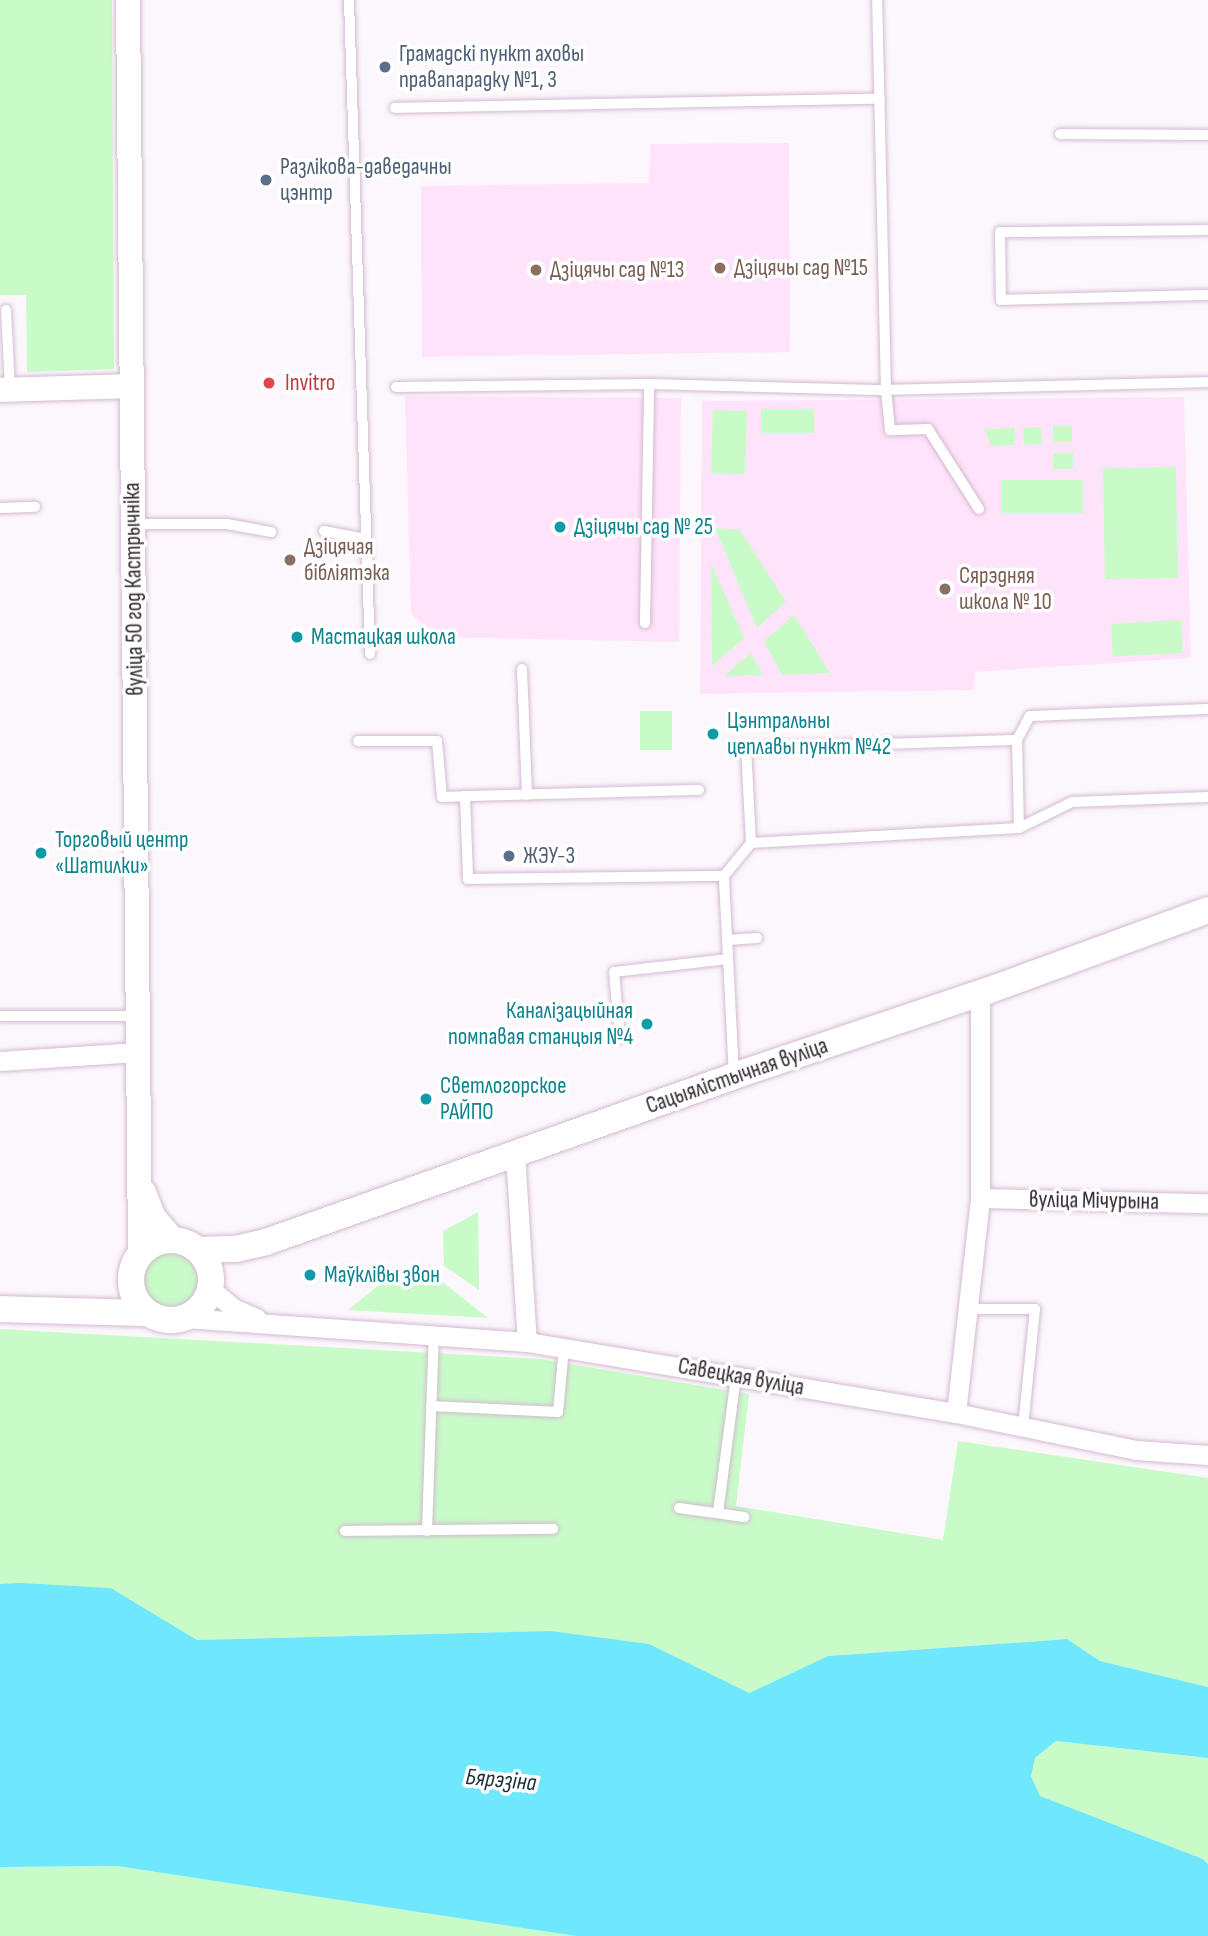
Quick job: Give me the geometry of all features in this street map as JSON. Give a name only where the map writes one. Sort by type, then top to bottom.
[{"type":"main road","name":"Сацыялістычная вуліца","points":[[198,1250],[236,1249],[265,1242],[1208,911]]},
{"type":"main road","points":[[0,1309],[147,1313],[159,1319],[185,1318],[196,1311],[210,1281],[198,1250],[173,1240],[149,1247],[135,1267],[98,1300],[57,1310]]},
{"type":"main road","name":"Сацыялістычная вуліца","points":[[210,1281],[265,1242]]},
{"type":"main road","points":[[135,1267],[132,1292],[147,1313]]},
{"type":"street","name":"вуліца 50 год Кастрычніка","points":[[128,0],[139,1178],[135,1267]]},
{"type":"street","points":[[5,390],[132,386]]},
{"type":"street","points":[[956,1413],[970,1309],[980,1198],[980,993]]},
{"type":"street","points":[[0,1061],[138,1052]]},
{"type":"street","points":[[515,1153],[527,1342]]},
{"type":"street","name":"вуліца 50 год Кастрычніка","points":[[139,1178],[153,1216],[173,1240]]},
{"type":"street","name":"вуліца Мічурына","points":[[980,1198],[1208,1203]]},
{"type":"street","name":"Савецкая вуліца","points":[[210,1281],[235,1309],[270,1323]]},
{"type":"street","name":"Савецкая вуліца","points":[[185,1318],[527,1342],[956,1413],[1136,1450],[1208,1455]]},
{"type":"lane","points":[[349,0],[370,654]]},
{"type":"lane","points":[[877,0],[886,390],[890,430],[928,429],[979,509]]},
{"type":"lane","points":[[395,108],[880,99]]},
{"type":"lane","points":[[1060,134],[1208,135]]},
{"type":"lane","points":[[1208,230],[1000,232],[1001,300],[1208,295]]},
{"type":"lane","points":[[5,310],[5,390]]},
{"type":"lane","points":[[396,387],[649,384],[886,390],[1208,382]]},
{"type":"lane","points":[[645,623],[649,384]]},
{"type":"lane","points":[[0,508],[35,507]]},
{"type":"lane","points":[[133,524],[227,524],[271,532]]},
{"type":"lane","points":[[324,531],[366,539]]},
{"type":"lane","points":[[522,668],[527,795]]},
{"type":"lane","points":[[1019,828],[1017,740],[1030,716],[1208,709]]},
{"type":"lane","points":[[734,1076],[724,876],[751,843],[746,748],[1017,740]]},
{"type":"lane","points":[[358,741],[437,741],[442,797],[699,789]]},
{"type":"lane","points":[[465,796],[468,879],[724,876]]},
{"type":"lane","points":[[751,843],[1019,828],[1072,802],[1208,797]]},
{"type":"lane","points":[[727,940],[757,938]]},
{"type":"lane","points":[[620,1038],[614,972],[728,960]]},
{"type":"lane","points":[[0,1016],[138,1016]]},
{"type":"lane","points":[[970,1309],[1035,1309],[1023,1427]]},
{"type":"lane","points":[[427,1531],[434,1335]]},
{"type":"lane","points":[[431,1406],[558,1412],[564,1347]]},
{"type":"lane","points":[[718,1513],[736,1376]]},
{"type":"lane","points":[[679,1508],[744,1517]]},
{"type":"lane","points":[[345,1531],[552,1529]]},
{"type":"shaded area","points":[[789,143],[790,352],[422,357],[421,186],[649,183],[650,144]]},
{"type":"shaded area","points":[[405,396],[681,398],[679,642],[435,637],[411,613]]},
{"type":"shaded area","name":"Сярэдняя школа № 10","points":[[1184,397],[1191,658],[975,672],[974,690],[700,694],[702,401]]},
{"type":"green space","points":[[0,0],[112,0],[114,369],[27,372],[26,295],[0,295]]},
{"type":"green space","points":[[761,409],[814,409],[814,433],[761,433]]},
{"type":"green space","points":[[713,410],[747,411],[745,474],[711,473]]},
{"type":"green space","points":[[1053,426],[1072,426],[1072,442],[1053,442]]},
{"type":"green space","points":[[1041,427],[1042,444],[1024,445],[1023,428]]},
{"type":"green space","points":[[1015,428],[1015,445],[991,446],[985,429]]},
{"type":"green space","points":[[1053,453],[1073,453],[1073,469],[1053,469]]},
{"type":"green space","points":[[1176,467],[1178,578],[1105,579],[1103,468]]},
{"type":"green space","points":[[1001,480],[1083,480],[1083,513],[1001,513]]},
{"type":"green space","points":[[715,528],[740,530],[786,602],[757,628]]},
{"type":"green space","points":[[711,563],[744,638],[712,666]]},
{"type":"green space","points":[[794,615],[830,673],[782,675],[764,641]]},
{"type":"green space","points":[[1181,620],[1183,653],[1113,657],[1111,624]]},
{"type":"green space","points":[[751,653],[763,675],[724,676]]},
{"type":"green space","points":[[640,711],[672,711],[672,750],[640,750]]},
{"type":"green space","points":[[478,1212],[479,1290],[444,1266],[443,1231]]},
{"type":"green space","points":[[171,1248],[189,1254],[197,1262],[203,1280],[197,1298],[189,1306],[171,1312],[153,1306],[145,1298],[139,1280],[145,1262],[153,1254]]},
{"type":"green space","points":[[389,1277],[441,1281],[488,1318],[348,1310]]},
{"type":"green space","points":[[0,1329],[540,1359],[749,1394],[736,1506],[943,1540],[958,1441],[1208,1478],[1208,1687],[1100,1661],[1067,1639],[828,1656],[749,1693],[551,1631],[197,1640],[111,1588],[0,1584]]},
{"type":"green space","points":[[1056,1741],[1208,1758],[1208,1864],[1203,1859],[1040,1796],[1031,1776],[1035,1758]]},
{"type":"green space","points":[[117,1866],[576,1936],[0,1936],[0,1867]]},
{"type":"water","name":"Бярэзіна","points":[[0,1584],[111,1588],[197,1640],[551,1631],[649,1644],[749,1693],[828,1656],[1067,1639],[1100,1661],[1208,1687],[1208,1758],[1056,1741],[1035,1758],[1031,1776],[1040,1796],[1203,1859],[1208,1864],[1208,1936],[576,1936],[117,1866],[0,1867]]},
{"type":"place","name":"Грамадскі пункт аховы правапарадку №1, 3","points":[[385,67]]},
{"type":"place","name":"Разлікова-даведачны цэнтр","points":[[266,180]]},
{"type":"place","name":"Дзіцячы сад №15","points":[[720,268]]},
{"type":"place","name":"Дзіцячы сад №13","points":[[536,270]]},
{"type":"place","name":"Invitro","points":[[269,383]]},
{"type":"place","name":"Дзіцячы сад № 25","points":[[560,527]]},
{"type":"place","name":"Дзіцячая бібліятэка","points":[[290,560]]},
{"type":"place","name":"Сярэдняя школа № 10","points":[[945,589]]},
{"type":"place","name":"Мастацкая школа","points":[[297,637]]},
{"type":"place","name":"Цэнтральны цеплавы пункт №42","points":[[713,734]]},
{"type":"place","name":"Торговый центр «Шатилки»","points":[[41,853]]},
{"type":"place","name":"ЖЭУ-3","points":[[509,856]]},
{"type":"place","name":"Каналізацыйная помпавая станцыя №4","points":[[647,1024]]},
{"type":"place","name":"Светлогорское РАЙПО","points":[[426,1099]]},
{"type":"place","name":"Маўклівы звон","points":[[310,1275]]}]
